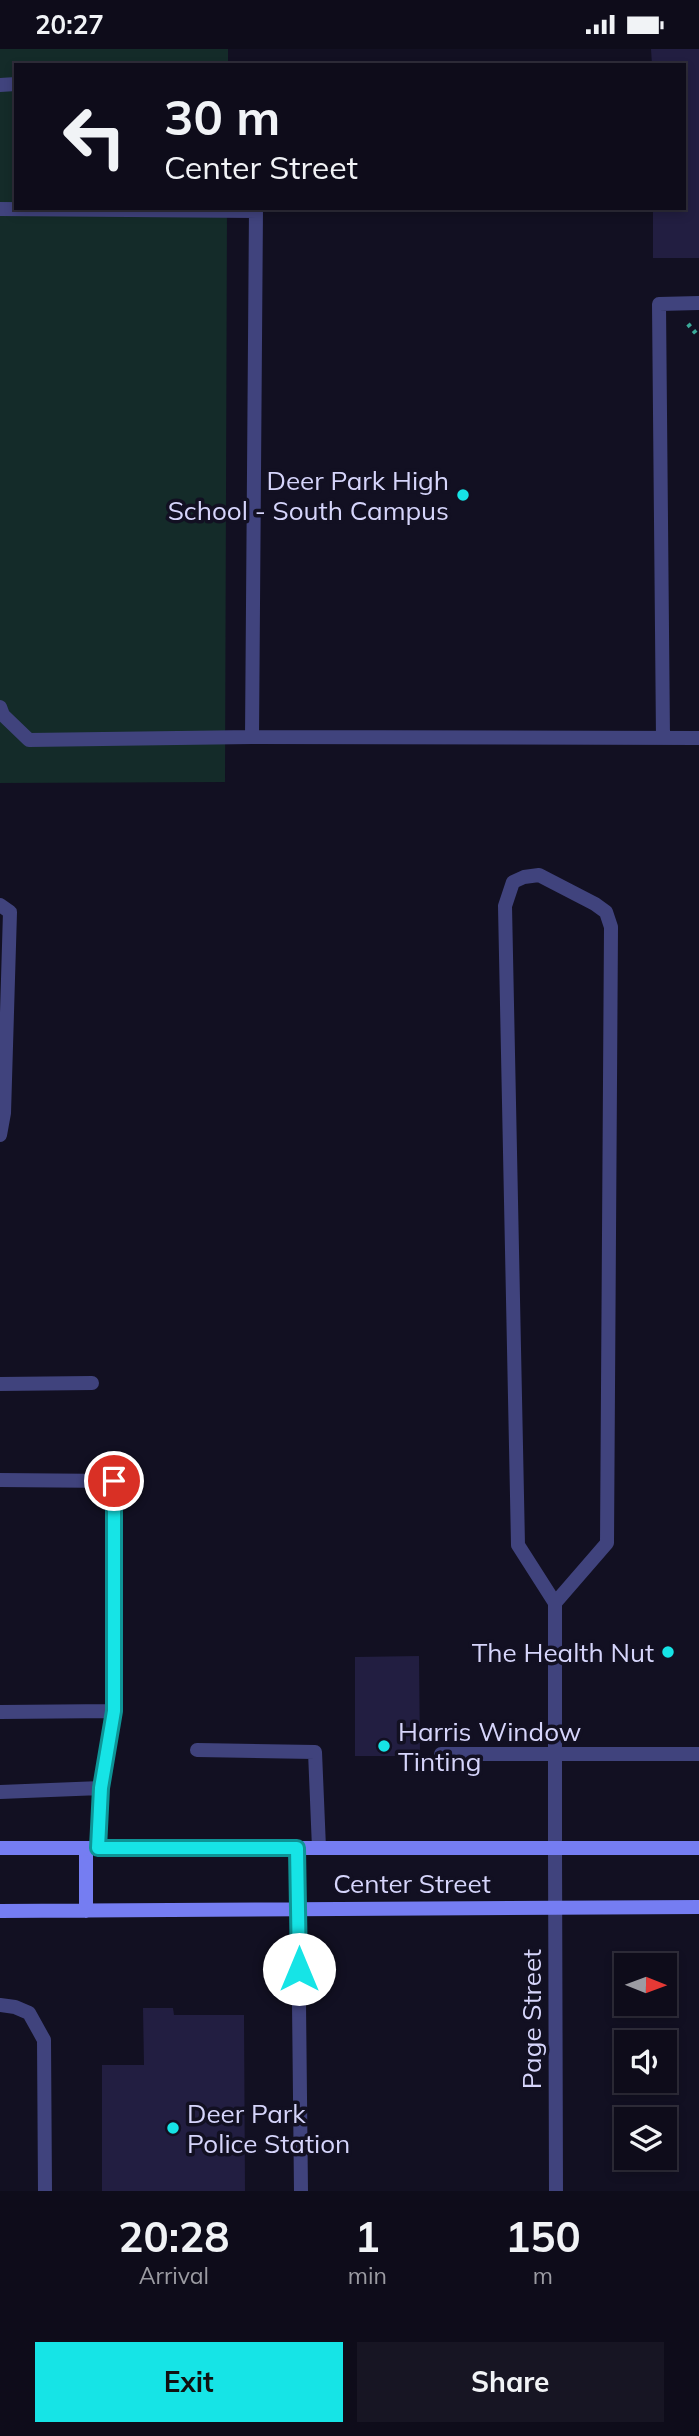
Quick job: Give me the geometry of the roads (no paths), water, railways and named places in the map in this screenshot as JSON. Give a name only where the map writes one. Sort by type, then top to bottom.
[{"type":"main road","name":"Center Street","points":[[0,1848],[699,1848]]},
{"type":"main road","points":[[86,1911],[92,1848]]},
{"type":"main road","points":[[297,1848],[298,1908]]},
{"type":"main road","name":"Center Street","points":[[0,1911],[699,1907]]},
{"type":"street","points":[[252,737],[256,210]]},
{"type":"street","points":[[663,738],[659,304],[699,303]]},
{"type":"street","points":[[0,706],[3,715],[29,740],[252,737],[699,739]]},
{"type":"street","points":[[539,874],[606,912],[611,927],[607,1543],[555,1604],[518,1545],[505,907],[513,882],[539,874]]},
{"type":"street","points":[[0,905],[10,912],[4,1113],[0,1135]]},
{"type":"street","points":[[0,1384],[92,1383]]},
{"type":"street","points":[[0,1481],[114,1481],[114,1711],[92,1848]]},
{"type":"street","name":"Page Street","points":[[555,1604],[556,2191]]},
{"type":"street","points":[[0,1712],[114,1711]]},
{"type":"street","points":[[197,1750],[315,1752],[319,1848]]},
{"type":"street","points":[[441,1754],[699,1754]]},
{"type":"street","points":[[0,1792],[101,1788]]},
{"type":"street","points":[[298,1908],[301,2191]]},
{"type":"street","points":[[0,2005],[29,2013],[44,2040],[45,2191]]},
{"type":"place","name":"Deer Park High School - South Campus","points":[[463,495]]},
{"type":"place","name":"The Health Nut","points":[[668,1652]]},
{"type":"place","name":"Harris Window Tinting","points":[[384,1746]]},
{"type":"place","name":"Deer Park Police Station","points":[[173,2128]]}]
